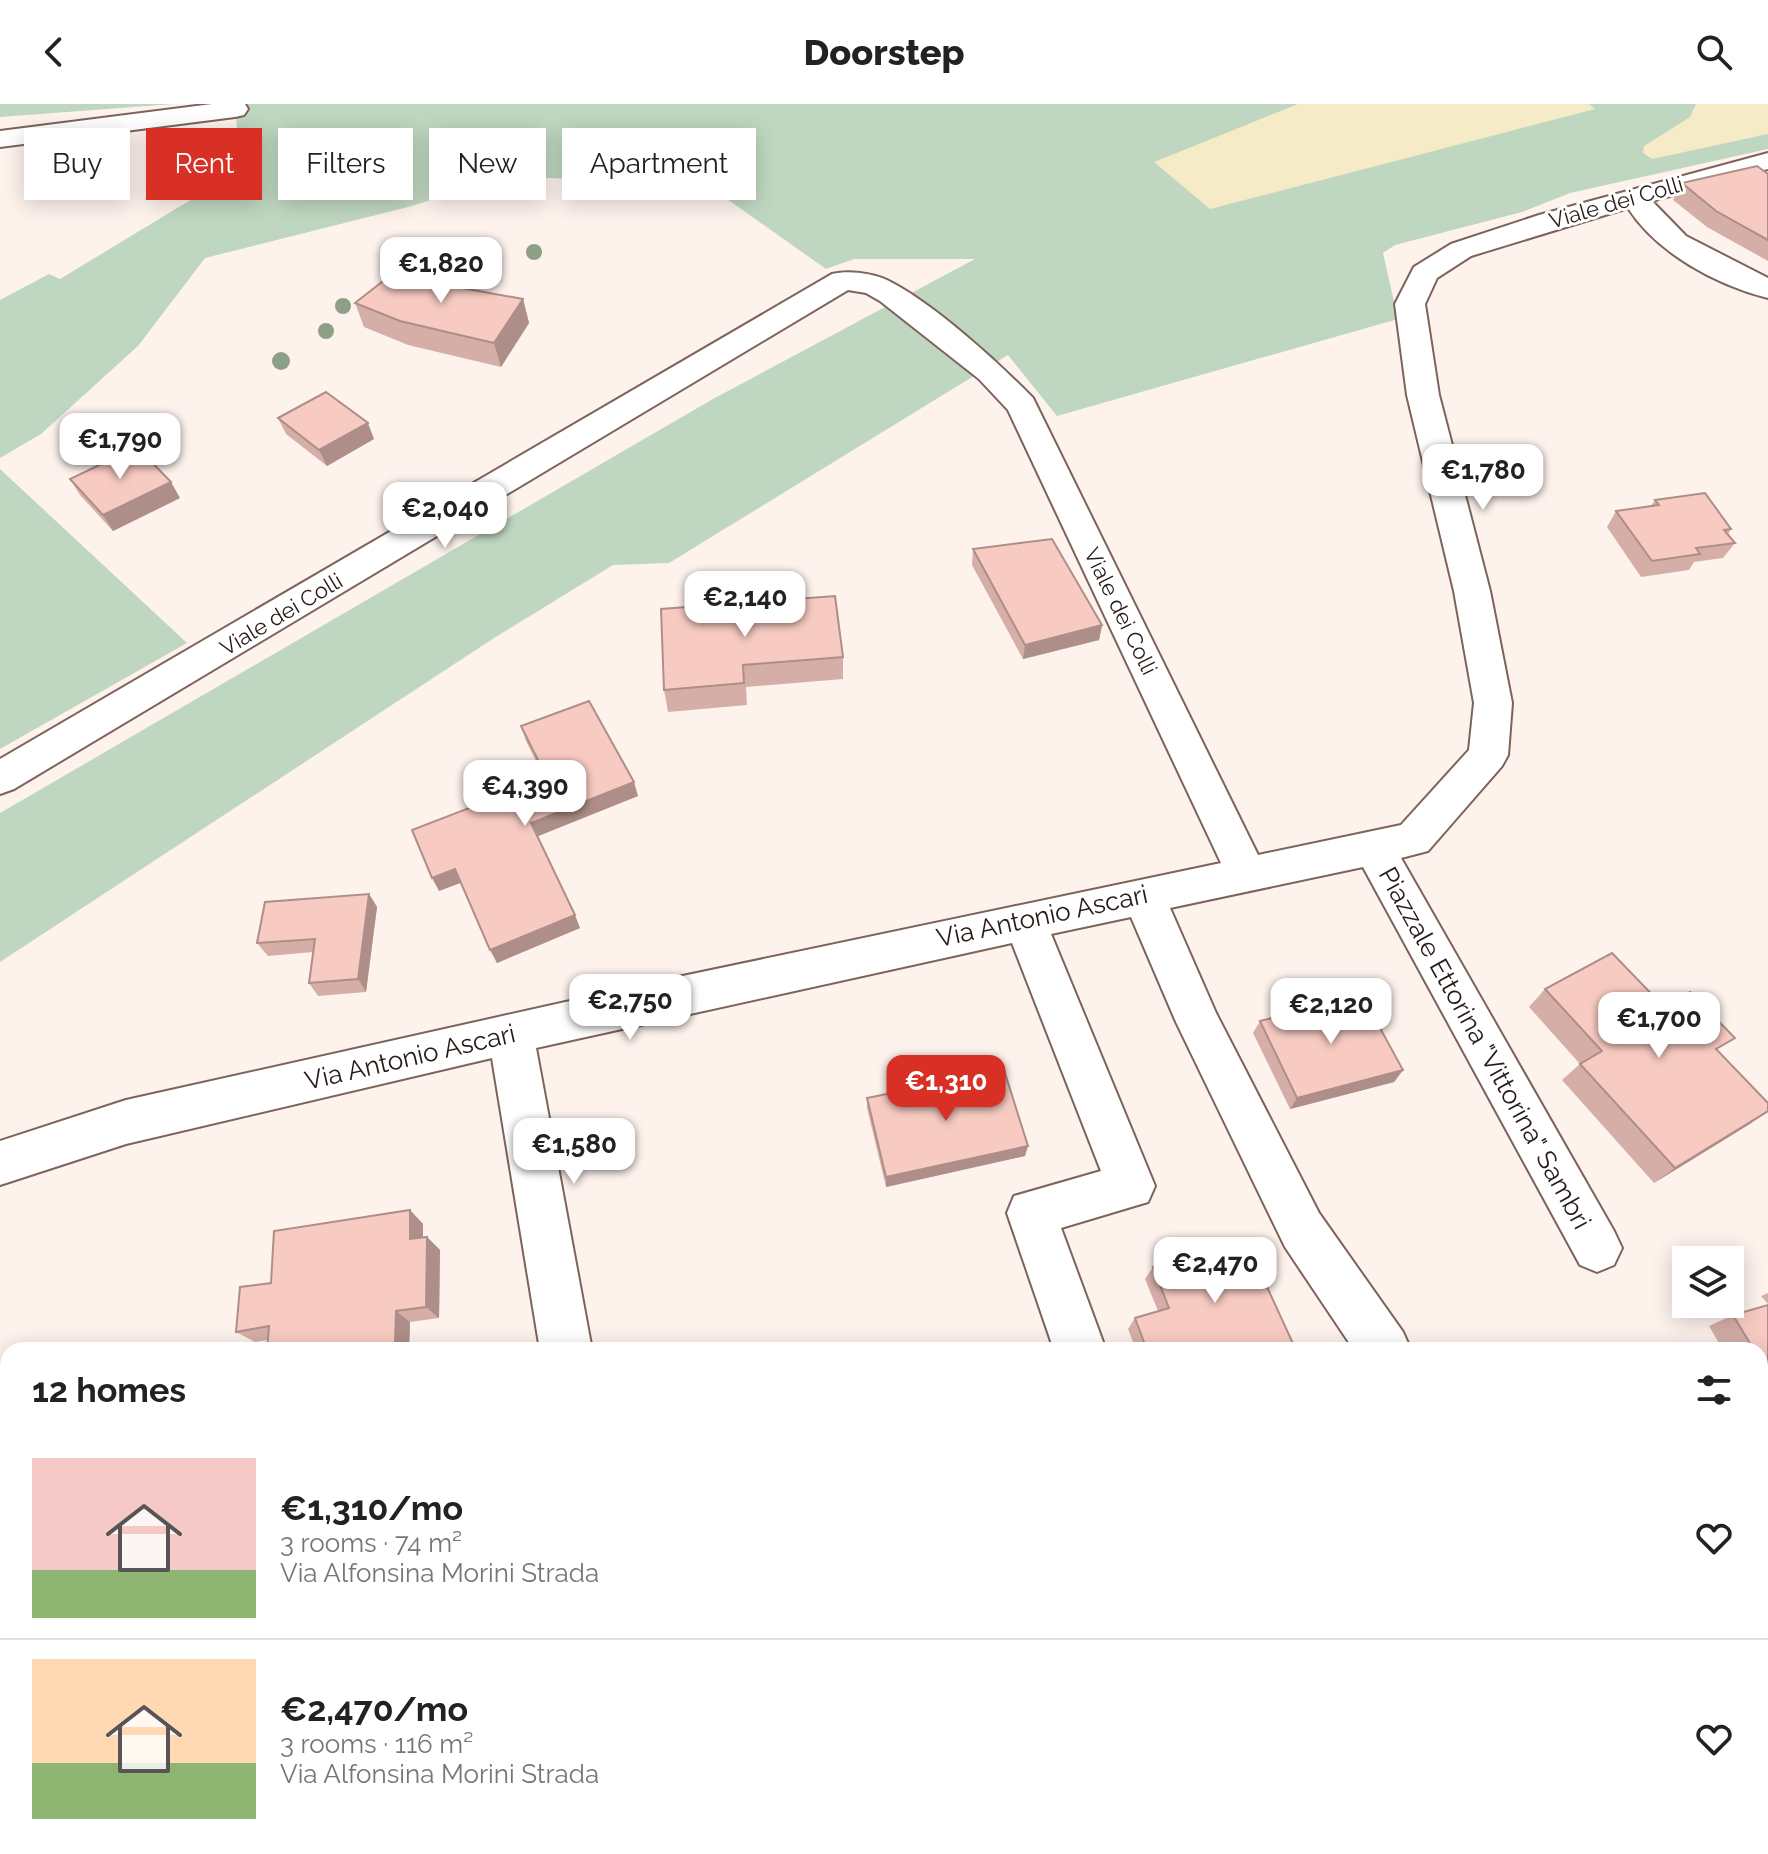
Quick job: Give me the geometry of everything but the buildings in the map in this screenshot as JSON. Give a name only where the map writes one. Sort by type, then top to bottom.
[{"type":"street","points":[[0,139],[235,109]]},
{"type":"street","name":"Viale dei Colli","points":[[0,778],[843,280],[874,285],[891,295],[990,372],[1022,405],[1246,872],[1413,839],[1488,755],[1493,703],[1472,591],[1423,395],[1410,304],[1425,273],[1461,250],[1634,195],[1768,161]]},
{"type":"street","points":[[1634,195],[1647,218],[1677,247],[1768,289]]},
{"type":"street","name":"Piazzale Ettorina \"Vittorina\" Sambri","points":[[1373,847],[1597,1248]]},
{"type":"street","name":"Via Antonio Ascari","points":[[0,1163],[126,1122],[1246,872]]},
{"type":"street","points":[[1143,895],[1198,1022],[1302,1230],[1379,1342]]},
{"type":"street","points":[[1024,920],[1131,1186],[1031,1213],[1077,1342]]},
{"type":"street","points":[[511,1035],[565,1342]]},
{"type":"green space","points":[[0,104],[174,104],[0,117]]},
{"type":"green space","points":[[235,104],[1768,104],[1768,149],[1570,193],[1522,212],[1395,245],[1383,253],[1398,319],[1057,416],[1008,355],[669,563],[613,565],[491,640],[0,962],[0,813],[713,399],[975,259],[854,259],[826,269],[728,200],[756,200],[756,128],[562,128],[562,178],[546,178],[546,128],[429,128],[431,200],[205,258],[138,346],[41,434],[0,458],[0,300],[49,274],[60,279],[190,200],[262,200],[262,128],[237,128]]},
{"type":"green space","points":[[0,469],[187,643],[0,749]]},
{"type":"sand","points":[[1298,104],[1589,104],[1595,109],[1210,209],[1154,162]]},
{"type":"sand","points":[[1696,104],[1768,104],[1768,134],[1652,159],[1643,153],[1644,146],[1690,117]]}]
